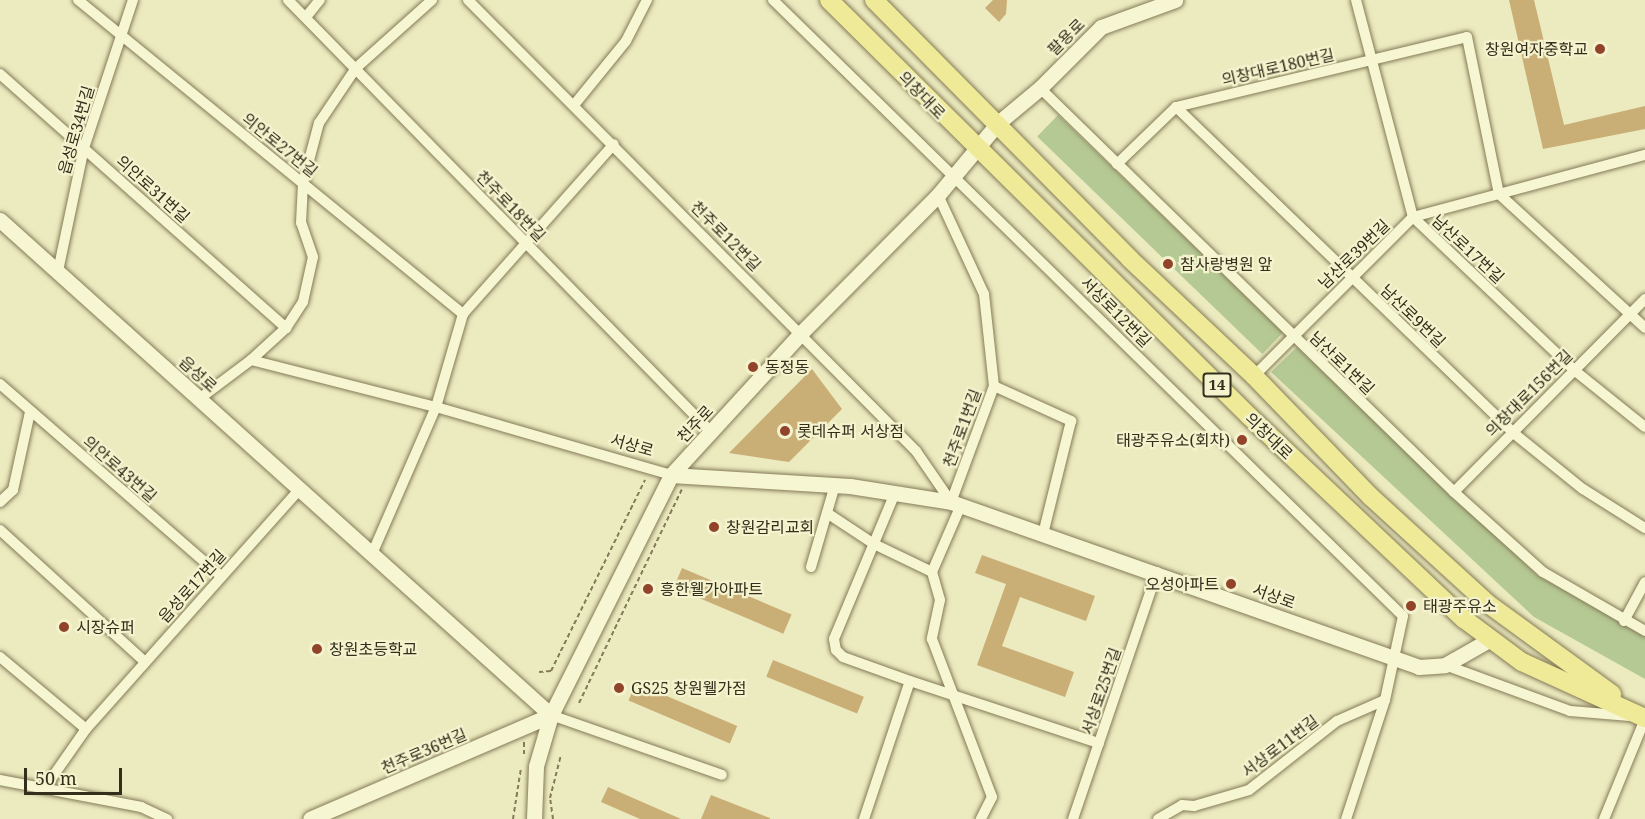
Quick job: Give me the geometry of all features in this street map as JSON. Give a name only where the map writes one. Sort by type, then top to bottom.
[{"type":"main road","name":"의창대로","points":[[829,0],[974,148],[1356,520],[1489,640],[1522,662],[1645,718]]},
{"type":"main road","name":"의창대로","points":[[874,0],[1130,259],[1254,376],[1371,497],[1487,603],[1645,718]]},
{"type":"main road","name":"팔용로","points":[[998,123],[1040,88],[1101,27],[1175,0]]},
{"type":"main road","name":"천주로","points":[[534,819],[536,766],[551,715],[671,475],[712,433],[801,333],[938,195],[953,173],[998,123]]},
{"type":"main road","name":"읍성로","points":[[0,220],[551,715]]},
{"type":"main road","name":"서상로","points":[[671,475],[835,485],[956,504],[1157,572],[1419,667],[1445,665],[1489,640]]},
{"type":"main road","name":"천주로36번길","points":[[310,819],[551,715]]},
{"type":"street","name":"의안로27번길","points":[[78,0],[120,38],[303,183],[463,315]]},
{"type":"street","name":"읍성로34번길","points":[[58,271],[84,148],[133,0]]},
{"type":"street","name":"천주로18번길","points":[[288,0],[712,433]]},
{"type":"street","points":[[306,17],[320,0]]},
{"type":"street","points":[[199,399],[251,360],[286,328],[303,303],[313,257],[301,223],[303,183],[319,123],[356,68],[432,0]]},
{"type":"street","name":"천주로12번길","points":[[468,0],[614,144],[916,451],[956,504]]},
{"type":"street","points":[[574,105],[626,41],[647,0]]},
{"type":"street","name":"서상로12번길","points":[[773,0],[953,173],[1403,616],[1396,660]]},
{"type":"street","name":"남산로17번길","points":[[1356,0],[1413,217],[1574,370],[1645,427]]},
{"type":"street","name":"의창대로180번길","points":[[1176,107],[1467,37],[1499,194]]},
{"type":"street","name":"의안로31번길","points":[[0,74],[286,328]]},
{"type":"street","name":"남산로1번길","points":[[1040,88],[1454,492],[1543,572],[1624,621],[1645,631]]},
{"type":"street","points":[[1116,164],[1176,107]]},
{"type":"street","name":"남산로9번길","points":[[1176,107],[1511,431],[1582,489],[1645,528]]},
{"type":"street","points":[[372,554],[436,407],[463,315],[614,144]]},
{"type":"street","name":"남산로39번길","points":[[1254,376],[1291,335],[1413,217],[1645,155]]},
{"type":"street","points":[[1499,194],[1627,315],[1645,328]]},
{"type":"street","name":"천주로1번길","points":[[932,572],[994,386],[984,294],[938,195]]},
{"type":"street","name":"의창대로156번길","points":[[1454,492],[1511,431],[1645,299]]},
{"type":"street","name":"서상로","points":[[251,360],[436,407],[671,475]]},
{"type":"street","name":"의안로43번길","points":[[0,384],[221,576]]},
{"type":"street","points":[[994,386],[1071,421],[1043,534]]},
{"type":"street","points":[[0,502],[13,490],[30,412]]},
{"type":"street","points":[[811,567],[835,485]]},
{"type":"street","name":"읍성로17번길","points":[[44,789],[86,729],[299,490]]},
{"type":"street","points":[[895,493],[834,639],[837,650],[843,657],[910,681],[1100,743]]},
{"type":"street","points":[[827,513],[874,544],[932,572],[940,600],[932,639],[992,796],[981,819]]},
{"type":"street","points":[[0,530],[145,662]]},
{"type":"street","name":"서상로25번길","points":[[1073,819],[1157,572]]},
{"type":"street","points":[[1624,621],[1645,582]]},
{"type":"street","points":[[0,657],[86,729]]},
{"type":"street","points":[[1346,819],[1396,660]]},
{"type":"street","points":[[1445,665],[1570,711],[1645,718],[1604,819]]},
{"type":"street","points":[[864,819],[910,681]]},
{"type":"street","name":"서상로11번길","points":[[1158,819],[1173,808],[1194,806],[1249,790],[1337,722],[1385,700]]},
{"type":"street","points":[[551,715],[593,726],[722,775]]},
{"type":"street","points":[[0,780],[141,807],[167,819]]},
{"type":"street","points":[[1192,819],[1194,806]]},
{"type":"path","points":[[539,672],[550,671],[651,470]]},
{"type":"path","points":[[579,703],[688,476]]},
{"type":"path","points":[[513,819],[524,751]]},
{"type":"path","points":[[553,819],[550,798],[561,755]]},
{"type":"green space","points":[[1058,115],[1283,332],[1262,354],[1037,137]]},
{"type":"green space","points":[[1297,347],[1537,575],[1645,636],[1645,679],[1534,617],[1271,372]]},
{"type":"building","points":[[993,0],[1007,0],[1006,14],[999,22],[985,8]]},
{"type":"building","points":[[1509,0],[1534,0],[1564,125],[1645,106],[1645,129],[1543,149]]},
{"type":"building","name":"롯데슈퍼 서상점","points":[[812,369],[842,409],[789,462],[729,453]]},
{"type":"building","points":[[982,555],[1095,596],[1086,621],[1020,597],[1002,646],[1074,672],[1065,697],[977,665],[1006,584],[975,573]]},
{"type":"building","points":[[682,568],[792,614],[783,634],[674,587]]},
{"type":"building","points":[[773,660],[864,697],[857,713],[766,677]]},
{"type":"building","points":[[636,683],[737,726],[730,743],[629,700]]},
{"type":"building","points":[[608,787],[681,819],[640,819],[601,802]]},
{"type":"building","points":[[711,795],[770,818],[770,819],[701,819]]},
{"type":"place","name":"창원여자중학교","points":[[1600,49]]},
{"type":"place","name":"참사랑병원 앞","points":[[1168,264]]},
{"type":"place","name":"동정동","points":[[753,367]]},
{"type":"place","name":"롯데슈퍼 서상점","points":[[785,431]]},
{"type":"place","name":"태광주유소(회차)","points":[[1242,440]]},
{"type":"place","name":"창원감리교회","points":[[714,527]]},
{"type":"place","name":"오성아파트","points":[[1231,584]]},
{"type":"place","name":"흥한웰가아파트","points":[[648,589]]},
{"type":"place","name":"태광주유소","points":[[1411,606]]},
{"type":"place","name":"시장슈퍼","points":[[64,627]]},
{"type":"place","name":"창원초등학교","points":[[317,649]]},
{"type":"place","name":"GS25 창원웰가점","points":[[619,688]]}]
